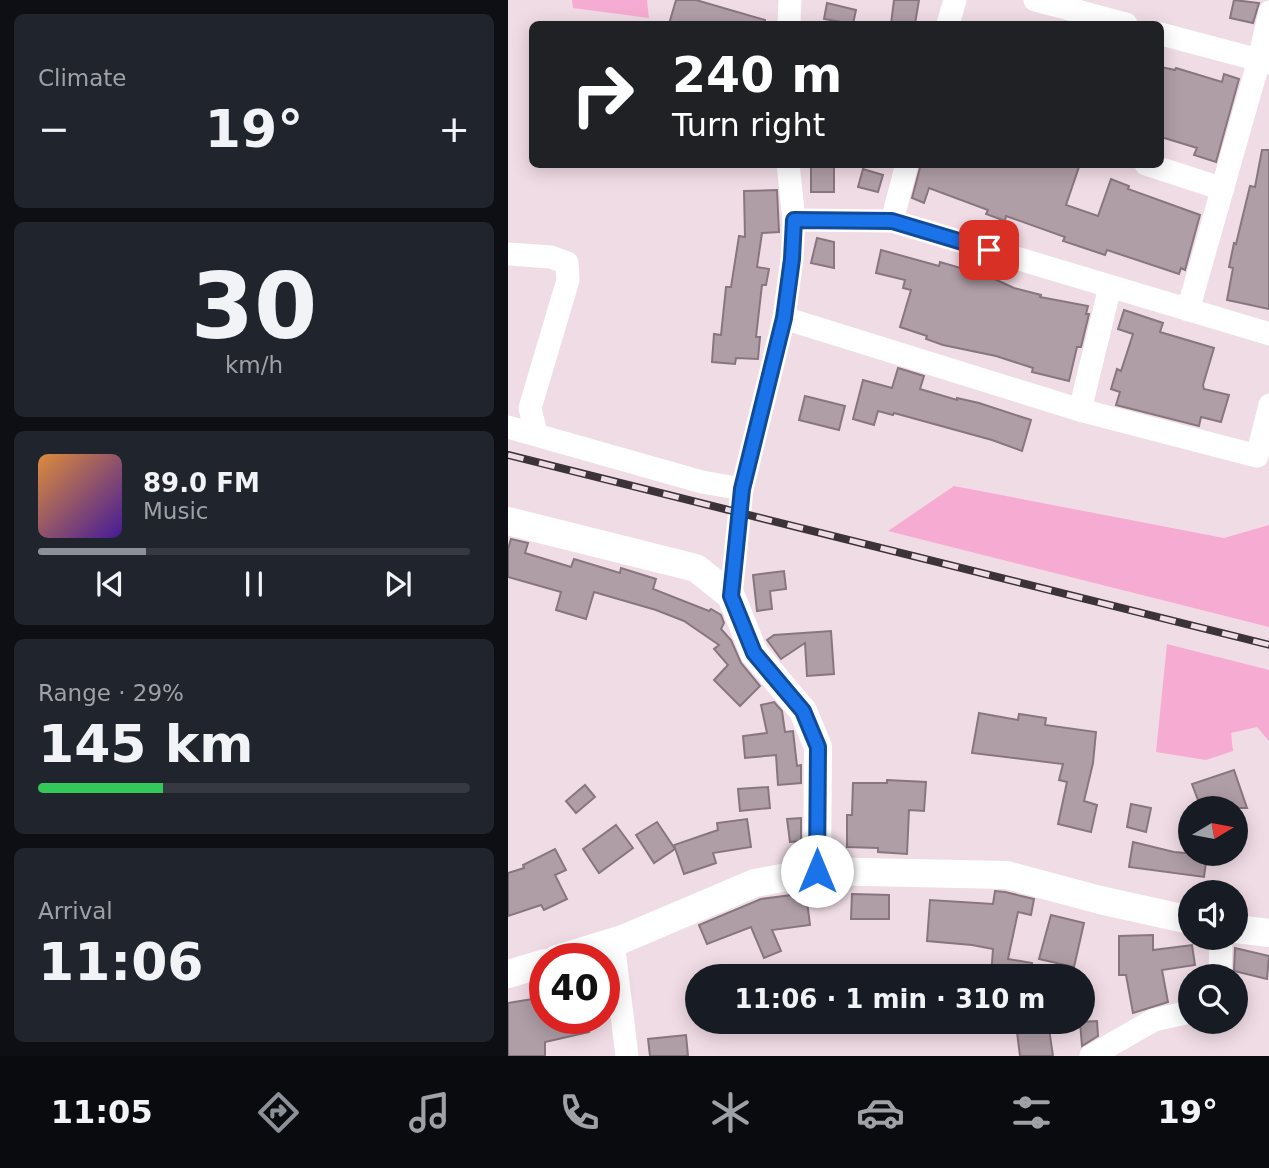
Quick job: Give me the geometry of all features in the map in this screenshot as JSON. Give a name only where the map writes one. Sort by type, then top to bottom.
[{"type":"street","points":[[789,21],[790,0]]},
{"type":"street","points":[[948,21],[955,0]]},
{"type":"street","points":[[1035,0],[1115,21]]},
{"type":"street","points":[[1188,310],[1264,61],[1269,12]]},
{"type":"street","points":[[1164,35],[1264,61]]},
{"type":"street","points":[[788,168],[794,220],[792,259],[784,318],[742,489],[731,596],[754,653],[803,711],[818,747],[817,871]]},
{"type":"street","points":[[892,221],[906,168]]},
{"type":"street","points":[[1158,168],[1223,189]]},
{"type":"street","points":[[794,220],[892,221],[1269,334]]},
{"type":"street","points":[[508,254],[551,257],[567,263],[568,280],[530,408],[536,434]]},
{"type":"street","points":[[1080,410],[1110,286]]},
{"type":"street","points":[[784,318],[1080,410],[1257,456],[1269,405]]},
{"type":"street","points":[[508,427],[702,482],[742,489]]},
{"type":"street","points":[[508,521],[696,568],[731,596]]},
{"type":"street","points":[[610,943],[755,883],[817,871],[1007,875],[1178,917]]},
{"type":"street","points":[[1248,930],[1269,933]]},
{"type":"street","points":[[613,942],[627,1056]]},
{"type":"street","points":[[508,974],[529,968]]},
{"type":"street","points":[[1091,1056],[1154,1020],[1178,1015]]},
{"type":"shaded area","points":[[572,0],[647,0],[649,18],[573,8]]},
{"type":"shaded area","points":[[954,486],[1224,538],[1269,525],[1269,627],[888,531]]},
{"type":"shaded area","points":[[1167,644],[1269,670],[1269,741],[1257,727],[1231,733],[1233,751],[1206,760],[1156,752]]},
{"type":"building","points":[[676,0],[696,0],[765,20],[765,21],[670,21]]},
{"type":"building","points":[[894,0],[919,0],[916,21],[891,21]]},
{"type":"building","points":[[1234,0],[1259,3],[1253,23],[1230,18]]},
{"type":"building","points":[[827,3],[856,10],[854,21],[824,19]]},
{"type":"building","points":[[1164,68],[1176,68],[1222,82],[1224,74],[1239,79],[1216,162],[1194,155],[1197,148],[1164,138]]},
{"type":"building","points":[[1262,150],[1269,150],[1269,309],[1227,300],[1234,243],[1236,244],[1250,186],[1255,187]]},
{"type":"building","points":[[811,168],[834,168],[834,192],[811,192]]},
{"type":"building","points":[[920,168],[1079,168],[1066,205],[1098,216],[1111,179],[1129,186],[1128,189],[1200,215],[1185,270],[1181,268],[1179,274],[1107,250],[1105,255],[1063,241],[1065,237],[1006,216],[1005,221],[986,214],[988,210],[929,188],[924,203],[912,198]]},
{"type":"building","points":[[863,169],[883,175],[878,192],[858,187]]},
{"type":"building","points":[[777,190],[779,232],[762,233],[757,267],[769,269],[766,285],[762,285],[756,337],[760,337],[758,359],[736,358],[735,364],[712,362],[714,334],[721,335],[726,287],[731,287],[739,236],[745,237],[744,191]]},
{"type":"building","points":[[817,238],[834,242],[834,268],[811,263]]},
{"type":"building","points":[[881,250],[939,266],[940,262],[988,276],[1014,288],[1041,295],[1040,297],[1088,306],[1086,314],[1089,314],[1081,347],[1077,347],[1069,381],[1032,372],[1033,368],[996,356],[943,345],[926,339],[927,336],[900,327],[911,290],[903,288],[905,280],[876,273]]},
{"type":"building","points":[[1124,310],[1163,323],[1160,332],[1214,348],[1203,385],[1204,389],[1229,395],[1221,422],[1201,417],[1199,426],[1116,405],[1120,392],[1111,389],[1117,369],[1121,371],[1133,334],[1118,329]]},
{"type":"building","points":[[898,368],[924,376],[920,389],[957,400],[979,403],[1031,420],[1022,451],[894,413],[893,415],[878,411],[874,425],[853,419],[863,380],[892,388]]},
{"type":"building","points":[[805,396],[845,406],[839,430],[799,420]]},
{"type":"building","points":[[511,539],[528,543],[525,553],[571,567],[574,559],[620,573],[621,568],[656,579],[653,589],[709,611],[711,609],[721,615],[724,623],[721,629],[731,640],[741,663],[760,686],[740,706],[714,680],[728,665],[714,649],[719,645],[684,621],[656,610],[594,592],[586,619],[556,610],[561,592],[508,577],[508,549]]},
{"type":"building","points":[[784,571],[786,589],[770,591],[772,609],[757,611],[753,575]]},
{"type":"building","points":[[831,631],[834,674],[807,676],[805,643],[781,659],[767,640],[774,635]]},
{"type":"building","points":[[774,702],[782,711],[785,732],[793,731],[797,766],[801,765],[801,783],[778,785],[776,755],[745,758],[743,736],[767,733],[761,705]]},
{"type":"building","points":[[979,713],[1018,720],[1019,714],[1046,718],[1045,725],[1096,732],[1093,763],[1084,801],[1097,805],[1091,832],[1058,824],[1067,782],[1059,780],[1063,764],[972,753]]},
{"type":"building","points":[[1234,770],[1243,796],[1196,796],[1192,784]]},
{"type":"building","points":[[887,780],[926,782],[924,811],[909,810],[907,854],[878,852],[878,848],[847,847],[847,815],[852,815],[853,783],[887,783]]},
{"type":"building","points":[[585,785],[595,797],[576,813],[566,801]]},
{"type":"building","points":[[768,787],[770,808],[740,811],[738,789]]},
{"type":"building","points":[[1131,804],[1151,808],[1146,832],[1127,827]]},
{"type":"building","points":[[801,818],[801,841],[790,842],[787,819]]},
{"type":"building","points":[[747,819],[751,847],[713,853],[716,863],[684,874],[674,845],[718,830],[717,823]]},
{"type":"building","points":[[657,822],[675,849],[654,863],[636,835]]},
{"type":"building","points":[[616,825],[633,848],[599,873],[583,849]]},
{"type":"building","points":[[1133,842],[1178,852],[1178,866],[1206,866],[1204,877],[1129,867]]},
{"type":"building","points":[[555,849],[566,870],[555,875],[567,899],[544,910],[541,905],[508,916],[508,873],[524,868],[523,865]]},
{"type":"building","points":[[995,891],[1034,899],[1031,915],[1018,912],[1008,959],[1032,964],[992,964],[993,949],[927,941],[930,900],[993,904]]},
{"type":"building","points":[[806,893],[810,925],[772,930],[781,951],[764,958],[751,927],[707,944],[699,925],[761,899]]},
{"type":"building","points":[[852,894],[889,895],[889,919],[851,919]]},
{"type":"building","points":[[1051,915],[1084,923],[1075,964],[1039,959]]},
{"type":"building","points":[[1153,935],[1153,950],[1178,947],[1178,950],[1193,950],[1195,964],[1178,964],[1178,968],[1162,970],[1168,1002],[1133,1013],[1126,975],[1119,975],[1119,936]]},
{"type":"building","points":[[1235,950],[1269,956],[1267,979],[1248,974],[1248,964],[1234,964]]},
{"type":"building","points":[[529,1000],[529,1034],[580,1034],[545,1042],[545,1056],[508,1056],[508,1003]]},
{"type":"building","points":[[1095,1021],[1098,1036],[1082,1046],[1081,1034],[1095,1034]]},
{"type":"building","points":[[1017,1034],[1050,1034],[1053,1056],[1020,1056]]},
{"type":"building","points":[[686,1035],[688,1056],[650,1056],[648,1039]]},
{"type":"railway","points":[[508,455],[1270,645]]},
{"type":"route","points":[[817,871],[818,747],[803,711],[754,653],[731,596],[742,489],[784,318],[794,220],[892,221],[989,250]]}]
